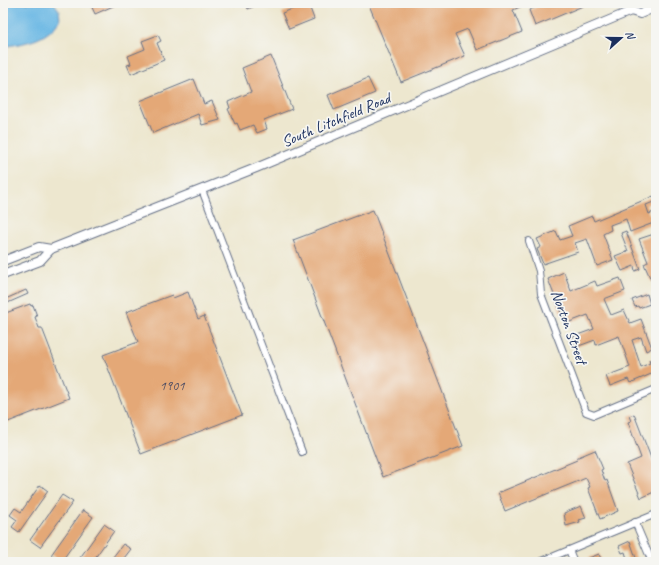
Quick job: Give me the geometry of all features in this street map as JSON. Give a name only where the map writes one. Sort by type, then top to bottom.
[{"type":"main road","points":[[631,11],[635,3]]},
{"type":"main road","name":"South Litchfield Road","points":[[3,275],[40,261],[51,249],[202,190],[631,11],[640,14],[656,7]]},
{"type":"main road","points":[[3,261],[39,247],[51,249]]},
{"type":"main road","points":[[39,247],[40,261]]},
{"type":"street","points":[[202,190],[302,452]]},
{"type":"street","name":"Norton Street","points":[[529,241],[539,271],[541,294],[586,412],[594,415],[656,389]]},
{"type":"street","points":[[540,562],[656,514]]},
{"type":"street","points":[[636,522],[652,562]]},
{"type":"street","points":[[569,550],[574,562]]},
{"type":"water","points":[[3,3],[54,3],[59,10],[60,20],[48,33],[42,37],[28,42],[3,47]]},
{"type":"building","points":[[90,3],[120,3],[95,14]]},
{"type":"building","points":[[246,3],[262,3],[248,9]]},
{"type":"building","points":[[308,3],[314,19],[289,29],[282,13]]},
{"type":"building","points":[[373,3],[529,3],[513,10],[522,32],[477,50],[468,29],[455,34],[465,56],[401,82],[369,5]]},
{"type":"building","points":[[546,3],[590,3],[535,26],[529,10]]},
{"type":"building","points":[[158,35],[161,41],[157,43],[164,60],[131,74],[127,65],[131,64],[128,56],[145,49],[142,41]]},
{"type":"building","points":[[271,56],[292,109],[264,120],[267,129],[257,133],[253,125],[240,130],[237,123],[235,124],[228,109],[230,108],[228,102],[251,92],[242,68]]},
{"type":"building","points":[[368,78],[375,93],[334,110],[328,95]]},
{"type":"building","points":[[194,79],[204,104],[212,101],[220,120],[202,125],[198,114],[153,133],[140,101]]},
{"type":"building","points":[[656,195],[656,201],[646,205],[649,214],[656,211],[656,222],[630,232],[626,219],[610,225],[611,230],[603,234],[613,260],[597,266],[587,239],[575,243],[578,252],[543,264],[537,249],[541,247],[537,239],[556,231],[560,240],[572,236],[568,226],[592,216],[594,221]]},
{"type":"building","points":[[373,210],[463,446],[383,477],[293,240]]},
{"type":"building","points":[[626,231],[640,269],[635,271],[634,266],[622,271],[615,256],[628,251],[621,233]]},
{"type":"building","points":[[654,234],[656,239],[656,281],[652,282],[644,264],[648,262],[639,239]]},
{"type":"building","points":[[564,272],[571,291],[595,281],[597,286],[620,278],[625,291],[604,299],[611,315],[624,310],[630,323],[641,319],[652,348],[646,351],[641,337],[632,340],[641,367],[650,363],[649,360],[656,358],[656,372],[630,383],[628,379],[610,386],[606,376],[630,367],[619,336],[596,345],[595,340],[576,347],[572,337],[594,329],[588,315],[567,323],[563,312],[561,313],[548,279]]},
{"type":"building","points":[[26,290],[28,294],[3,305],[3,300]]},
{"type":"building","points":[[188,292],[198,319],[204,316],[242,415],[141,454],[103,355],[138,342],[126,312],[172,295],[173,298]]},
{"type":"building","points":[[647,294],[650,304],[639,308],[638,306],[635,307],[632,300]]},
{"type":"building","points":[[30,304],[31,306],[33,305],[39,328],[42,328],[69,398],[3,424],[3,314]]},
{"type":"building","points":[[634,414],[656,471],[656,491],[641,498],[627,464],[641,458],[628,422],[631,421],[629,416]]},
{"type":"building","points":[[595,450],[603,469],[601,470],[605,481],[607,480],[618,511],[600,519],[588,488],[590,487],[586,478],[505,511],[498,493],[577,460],[576,458]]},
{"type":"building","points":[[40,485],[48,491],[19,532],[12,527],[17,520],[10,515],[15,508],[21,512]]},
{"type":"building","points":[[62,495],[73,502],[40,547],[30,540]]},
{"type":"building","points":[[581,506],[586,518],[579,520],[580,522],[566,526],[564,513]]},
{"type":"building","points":[[83,510],[93,517],[61,562],[51,555]]},
{"type":"building","points":[[104,524],[114,531],[92,562],[77,562]]},
{"type":"building","points":[[630,541],[637,562],[628,562],[625,552],[622,553],[619,546]]},
{"type":"building","points":[[123,544],[131,549],[121,562],[109,562]]},
{"type":"building","points":[[599,554],[602,562],[591,562],[589,558]]}]
